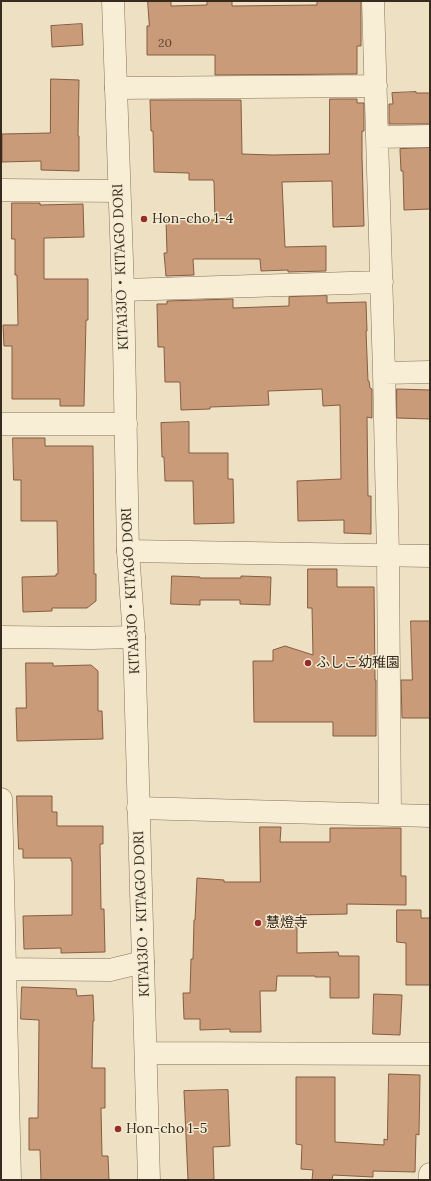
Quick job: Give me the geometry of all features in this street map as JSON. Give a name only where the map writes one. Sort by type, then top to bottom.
[{"type":"street","name":"KITA13JO・KITAGO DORI","points":[[113,1],[123,290],[128,552],[134,637],[149,1180]]},
{"type":"street","points":[[373,1],[382,282],[388,556],[390,815]]},
{"type":"street","points":[[116,88],[376,86]]},
{"type":"street","points":[[378,137],[430,136]]},
{"type":"street","points":[[1,190],[119,191]]},
{"type":"street","points":[[123,290],[382,282]]},
{"type":"street","points":[[384,373],[430,372]]},
{"type":"street","points":[[1,424],[126,424]]},
{"type":"street","points":[[128,552],[430,556]]},
{"type":"street","points":[[1,637],[134,637]]},
{"type":"street","points":[[1,799],[3,969],[10,1180]]},
{"type":"street","points":[[138,808],[430,816]]},
{"type":"street","points":[[3,969],[110,970],[143,962]]},
{"type":"street","points":[[146,1053],[430,1054]]},
{"type":"street","points":[[430,1174],[430,1180]]},
{"type":"building","points":[[148,1],[171,1],[171,6],[207,5],[207,1],[232,1],[232,6],[317,5],[317,1],[361,1],[361,46],[357,46],[357,74],[215,75],[215,55],[147,55],[147,26],[149,26]]},
{"type":"building","points":[[82,24],[83,45],[52,47],[51,26]]},
{"type":"building","points":[[51,79],[79,80],[79,171],[41,170],[41,161],[2,162],[2,134],[50,133]]},
{"type":"building","points":[[392,93],[430,93],[430,124],[389,124],[389,104],[393,104]]},
{"type":"building","points":[[330,99],[357,99],[357,103],[364,103],[362,157],[364,226],[333,227],[332,181],[282,182],[285,247],[326,246],[326,271],[261,271],[260,259],[193,259],[194,275],[166,276],[164,253],[167,253],[166,220],[215,220],[214,182],[213,180],[189,180],[189,173],[154,172],[153,131],[151,131],[150,100],[241,100],[242,154],[272,155],[329,154]]},
{"type":"building","points":[[430,148],[430,209],[404,210],[403,171],[401,171],[400,149]]},
{"type":"building","points":[[12,203],[40,203],[40,205],[83,204],[84,237],[44,238],[44,279],[88,279],[88,320],[86,320],[84,406],[60,406],[60,399],[12,399],[12,346],[4,346],[3,325],[18,325],[17,275],[15,275],[15,239],[12,239]]},
{"type":"building","points":[[327,296],[327,303],[366,302],[368,381],[370,388],[372,389],[372,418],[367,417],[368,496],[371,496],[371,534],[344,533],[344,520],[298,521],[297,481],[341,479],[340,405],[323,406],[322,389],[268,391],[269,405],[210,407],[210,409],[181,410],[180,382],[165,382],[164,347],[158,347],[157,304],[167,304],[167,301],[233,299],[233,308],[289,306],[289,297]]},
{"type":"building","points":[[397,389],[430,390],[430,419],[397,418]]},
{"type":"building","points":[[189,422],[189,453],[228,453],[228,479],[233,479],[234,523],[194,524],[193,481],[165,481],[164,457],[162,457],[161,423]]},
{"type":"building","points":[[13,438],[45,438],[45,446],[93,446],[94,574],[96,574],[96,601],[87,608],[52,608],[52,611],[23,612],[22,577],[56,576],[56,574],[58,574],[57,521],[21,521],[21,480],[14,480]]},
{"type":"building","points":[[308,569],[337,569],[337,587],[374,587],[376,736],[333,736],[333,722],[254,722],[253,661],[273,661],[273,650],[285,646],[313,655],[312,608],[308,608]]},
{"type":"building","points":[[172,576],[200,578],[241,578],[241,576],[271,577],[270,605],[240,604],[240,600],[200,600],[200,605],[171,604]]},
{"type":"building","points":[[411,621],[430,621],[430,718],[402,718],[401,680],[412,680]]},
{"type":"building","points":[[26,663],[53,663],[53,666],[91,665],[98,671],[98,711],[102,711],[103,739],[17,741],[16,708],[26,708]]},
{"type":"building","points":[[17,796],[52,796],[52,812],[57,812],[57,826],[103,826],[103,844],[100,844],[101,909],[104,909],[105,952],[61,953],[61,948],[24,949],[23,916],[72,915],[72,861],[71,858],[23,858],[23,849],[19,849]]},
{"type":"building","points":[[260,827],[281,827],[280,842],[330,842],[330,828],[401,828],[401,876],[406,876],[406,905],[347,904],[347,914],[297,915],[297,953],[338,952],[339,956],[359,956],[359,998],[330,998],[330,977],[277,976],[276,991],[260,991],[261,1032],[230,1032],[230,1029],[200,1030],[200,1019],[184,1019],[183,993],[190,993],[197,878],[224,880],[224,882],[260,882]]},
{"type":"building","points":[[397,910],[421,910],[421,918],[430,918],[430,985],[406,985],[406,943],[397,942]]},
{"type":"building","points":[[22,987],[76,989],[77,996],[93,995],[94,1021],[92,1068],[105,1068],[105,1108],[101,1108],[102,1156],[108,1156],[109,1180],[41,1180],[40,1150],[29,1150],[29,1118],[38,1118],[39,1020],[21,1019]]},
{"type":"building","points":[[374,994],[402,995],[400,1035],[373,1034]]},
{"type":"building","points":[[389,1074],[420,1075],[419,1135],[416,1134],[415,1172],[373,1171],[373,1177],[333,1175],[332,1180],[312,1180],[313,1170],[301,1169],[302,1145],[296,1144],[296,1077],[335,1077],[335,1142],[384,1145],[384,1139],[387,1140]]},
{"type":"building","points":[[228,1090],[230,1146],[213,1147],[214,1180],[188,1180],[184,1091]]},
{"type":"place","name":"Hon-cho 1-4","points":[[144,219]]},
{"type":"place","name":"ふしこ幼稚園","points":[[308,663]]},
{"type":"place","name":"慧燈寺","points":[[258,923]]},
{"type":"place","name":"Hon-cho 1-5","points":[[118,1129]]}]
